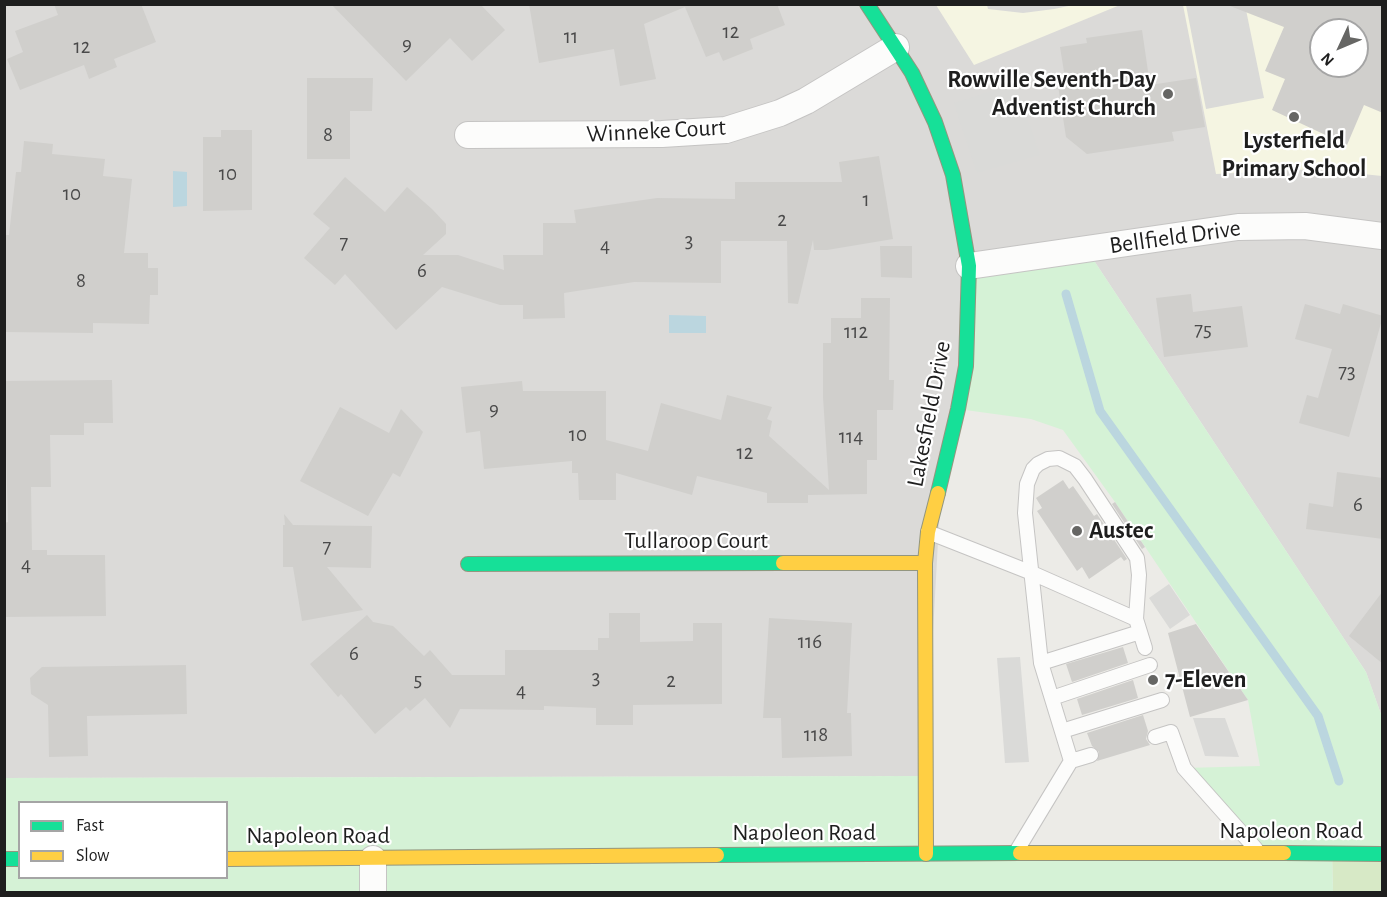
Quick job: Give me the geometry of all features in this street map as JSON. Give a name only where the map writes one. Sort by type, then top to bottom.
[{"type":"street","name":"Lakesfield Drive","points":[[867,4],[912,73],[936,122],[953,175],[969,266],[966,366],[928,532],[925,563],[926,854]]},
{"type":"street","name":"Winneke Court","points":[[468,135],[662,134],[726,130],[752,123],[806,101],[896,47]]},
{"type":"street","name":"Bellfield Drive","points":[[969,266],[1238,227],[1305,226],[1383,236]]},
{"type":"street","name":"Tullaroop Court","points":[[468,564],[925,563]]},
{"type":"street","name":"Napoleon Road","points":[[228,859],[926,854],[1383,854]]},
{"type":"street","points":[[373,859],[373,892]]},
{"type":"lane","points":[[1071,761],[1041,663],[1025,513],[1027,484],[1033,469],[1038,464],[1048,459],[1064,459],[1075,466],[1137,558],[1138,626],[1145,648]]},
{"type":"lane","points":[[928,532],[1032,573],[1138,626]]},
{"type":"lane","points":[[1041,663],[1138,626]]},
{"type":"lane","points":[[1052,698],[1150,665]]},
{"type":"lane","points":[[1062,731],[1162,700]]},
{"type":"lane","points":[[1155,737],[1171,732],[1184,768],[1259,853]]},
{"type":"lane","points":[[1015,854],[1071,761],[1091,755]]},
{"type":"shaded area","points":[[987,4],[1073,5],[1023,13],[988,9]]},
{"type":"shaded area","points":[[4,5],[1382,5],[1382,717],[1366,672],[1087,250],[1005,261],[942,470],[925,776],[5,778]]},
{"type":"shaded area","points":[[936,5],[1120,5],[974,65]]},
{"type":"shaded area","name":"Lysterfield Primary School","points":[[1183,5],[1382,5],[1382,176],[1315,169],[1216,174]]},
{"type":"shaded area","points":[[1186,5],[1245,5],[1264,98],[1206,109]]},
{"type":"shaded area","points":[[1015,84],[1040,155],[977,173],[954,103]]},
{"type":"shaded area","points":[[1169,584],[1190,615],[1170,629],[1149,598]]},
{"type":"shaded area","points":[[1020,657],[1029,762],[1005,763],[997,658]]},
{"type":"shaded area","points":[[1193,718],[1225,718],[1239,757],[1205,756]]},
{"type":"green space","points":[[1087,250],[1366,672],[1382,717],[1382,854],[1332,853],[1333,892],[5,892],[4,778],[925,776],[926,854],[1258,853],[1184,768],[1260,766],[1248,700],[1115,502],[1063,430],[1031,419],[958,409],[969,266]]},
{"type":"green space","points":[[1332,853],[1382,854],[1382,892],[1333,892]]},
{"type":"water","points":[[173,171],[187,172],[187,206],[173,207]]},
{"type":"water","points":[[669,315],[706,316],[706,333],[669,333]]},
{"type":"building","points":[[54,4],[141,4],[156,42],[114,59],[117,67],[89,79],[84,65],[20,90],[7,59],[23,52],[15,31],[58,15]]},
{"type":"building","points":[[331,4],[480,4],[505,30],[472,61],[450,38],[406,81]]},
{"type":"building","points":[[529,4],[777,4],[785,25],[750,39],[753,49],[723,61],[719,52],[706,57],[685,7],[644,24],[656,79],[620,86],[614,49],[539,63]]},
{"type":"building","points":[[1230,4],[1383,4],[1383,113],[1364,105],[1347,145],[1272,110],[1285,79],[1265,71],[1284,27],[1230,6]]},
{"type":"building","name":"Rowville Seventh-Day Adventist Church","points":[[1142,30],[1150,85],[1196,78],[1205,127],[1172,132],[1174,141],[1087,154],[1066,137],[1057,79],[1065,78],[1060,47],[1087,43],[1086,38]]},
{"type":"building","points":[[307,78],[373,78],[372,111],[350,111],[350,159],[307,159]]},
{"type":"building","points":[[221,130],[252,130],[252,210],[203,211],[203,137],[221,137]]},
{"type":"building","points":[[24,141],[53,144],[52,154],[105,159],[103,176],[132,179],[124,253],[148,253],[148,268],[158,268],[158,295],[150,295],[149,324],[93,323],[93,333],[4,332],[4,235],[9,235],[16,172],[21,172]]},
{"type":"building","points":[[879,156],[893,239],[827,250],[814,250],[813,240],[798,304],[788,303],[787,241],[721,241],[721,283],[634,282],[564,293],[565,318],[523,319],[523,305],[500,305],[442,287],[396,330],[345,274],[335,285],[304,258],[330,228],[313,214],[345,177],[385,212],[407,187],[432,209],[446,224],[446,234],[423,255],[458,255],[504,270],[503,255],[543,255],[543,223],[576,223],[574,210],[657,198],[735,199],[735,182],[842,182],[839,162]]},
{"type":"building","points":[[880,246],[912,246],[912,278],[881,277]]},
{"type":"building","points":[[1191,294],[1193,312],[1242,306],[1248,347],[1164,357],[1156,298]]},
{"type":"building","points":[[861,298],[890,298],[889,380],[894,380],[893,410],[877,410],[877,460],[867,460],[867,494],[808,495],[808,503],[767,503],[767,493],[697,476],[692,495],[616,473],[616,500],[579,500],[578,473],[572,473],[572,461],[484,469],[480,431],[466,433],[461,387],[522,381],[523,391],[606,391],[606,440],[648,451],[661,403],[721,420],[727,395],[772,407],[767,419],[772,421],[769,436],[829,490],[823,397],[823,343],[831,343],[831,318],[861,318]]},
{"type":"building","points":[[1305,304],[1340,314],[1343,304],[1383,316],[1349,437],[1299,423],[1307,395],[1318,398],[1332,349],[1295,339]]},
{"type":"building","points":[[112,380],[113,423],[84,423],[84,435],[50,435],[51,487],[31,487],[32,550],[47,550],[47,555],[105,555],[106,616],[4,617],[4,523],[8,522],[4,381]]},
{"type":"building","points":[[340,407],[389,433],[401,409],[423,432],[400,477],[393,473],[368,516],[300,481]]},
{"type":"building","points":[[1337,472],[1383,478],[1383,539],[1306,529],[1309,503],[1333,507]]},
{"type":"building","name":"Austec","points":[[1063,480],[1069,489],[1073,486],[1094,516],[1097,514],[1127,559],[1124,561],[1121,557],[1089,579],[1082,567],[1077,571],[1037,511],[1042,508],[1036,498]]},
{"type":"building","points":[[1115,502],[1145,547],[1142,549],[1112,504]]},
{"type":"building","points":[[284,514],[293,525],[372,526],[371,568],[327,567],[363,610],[302,621],[293,567],[283,567]]},
{"type":"building","points":[[1383,591],[1383,664],[1349,636]]},
{"type":"building","points":[[609,613],[640,613],[640,642],[693,641],[693,623],[722,623],[722,704],[633,705],[633,725],[596,725],[596,708],[544,706],[544,710],[460,709],[450,728],[425,698],[410,711],[406,707],[375,734],[341,694],[338,697],[310,664],[367,615],[373,622],[393,626],[424,656],[430,650],[452,675],[505,675],[505,650],[598,650],[598,638],[609,638]]},
{"type":"building","points":[[769,618],[852,623],[847,713],[851,713],[852,756],[782,758],[781,718],[763,718]]},
{"type":"building","points":[[1196,624],[1248,700],[1190,717],[1168,633]]},
{"type":"building","points":[[1123,647],[1128,663],[1072,682],[1066,664]]},
{"type":"building","points":[[186,665],[187,714],[87,716],[88,756],[49,757],[48,705],[31,694],[30,678],[42,667]]},
{"type":"building","points":[[1133,680],[1138,698],[1082,715],[1077,699]]},
{"type":"building","points":[[1143,715],[1148,731],[1146,739],[1150,745],[1097,761],[1099,752],[1092,746],[1087,733]]},
{"type":"waterway","points":[[1066,294],[1100,411],[1318,716],[1339,781]]},
{"type":"traffic: fast","points":[[867,4],[912,73],[935,122],[953,175],[969,266],[966,366],[938,493]]},
{"type":"traffic: fast","points":[[468,564],[783,563]]},
{"type":"traffic: fast","points":[[717,855],[1020,853]]},
{"type":"traffic: fast","points":[[1284,853],[1382,854]]},
{"type":"traffic: fast","points":[[4,859],[18,859]]},
{"type":"traffic: slow","points":[[926,854],[925,563],[928,532],[938,493]]},
{"type":"traffic: slow","points":[[783,563],[925,563]]},
{"type":"traffic: slow","points":[[1020,853],[1284,853]]},
{"type":"traffic: slow","points":[[228,859],[717,855]]},
{"type":"place","name":"Rowville Seventh-Day Adventist Church","points":[[1168,94]]},
{"type":"place","name":"Lysterfield Primary School","points":[[1294,117]]},
{"type":"place","name":"Austec","points":[[1077,531]]},
{"type":"place","name":"7-Eleven","points":[[1153,680]]}]
